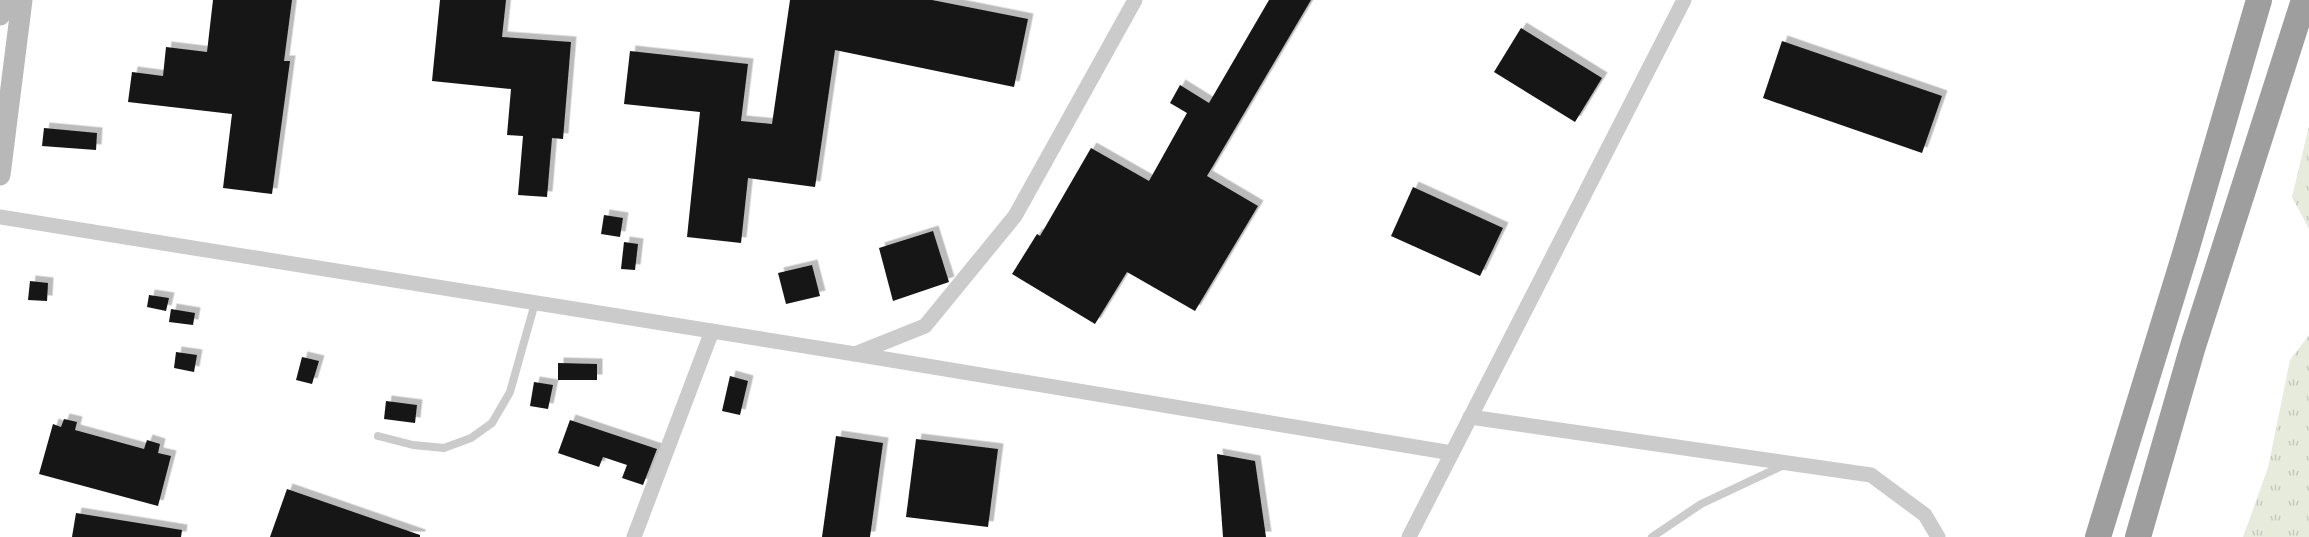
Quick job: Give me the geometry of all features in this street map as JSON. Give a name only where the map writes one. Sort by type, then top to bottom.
[{"type":"highway","points":[[2098,537],[2185,254],[2259,0]]},
{"type":"highway","points":[[2138,537],[2193,346],[2304,0]]},
{"type":"main road","points":[[0,15],[2,0]]},
{"type":"main road","points":[[0,175],[22,0]]},
{"type":"street","points":[[855,354],[925,326],[1015,216],[1136,0]]},
{"type":"street","points":[[1409,537],[1684,0]]},
{"type":"street","points":[[0,217],[855,354],[1452,453]]},
{"type":"street","points":[[634,537],[712,331]]},
{"type":"street","points":[[1470,417],[1871,475],[1925,515],[1938,537]]},
{"type":"lane","points":[[378,436],[413,445],[444,448],[471,438],[492,423],[510,392],[535,303]]},
{"type":"lane","points":[[1652,537],[1701,504],[1791,462]]},
{"type":"green space","points":[[2309,126],[2309,229],[2292,197]]},
{"type":"green space","points":[[2309,335],[2309,537],[2243,537],[2268,468],[2290,360]]},
{"type":"building","points":[[213,0],[292,0],[284,61],[290,61],[272,194],[223,188],[232,114],[128,102],[132,72],[163,76],[166,47],[207,52]]},
{"type":"building","points":[[440,0],[506,0],[502,37],[571,42],[563,139],[552,138],[547,197],[518,195],[523,136],[507,135],[511,89],[432,81]]},
{"type":"building","points":[[790,0],[932,0],[1028,19],[1014,87],[835,50],[815,187],[748,178],[741,243],[687,237],[700,112],[624,104],[630,51],[748,64],[741,121],[772,124]]},
{"type":"building","points":[[1269,0],[1311,0],[1207,176],[1258,206],[1195,311],[1127,272],[1095,324],[1012,274],[1037,234],[1040,236],[1091,148],[1149,181],[1187,113],[1170,103],[1180,85],[1209,103]]},
{"type":"building","points":[[1521,28],[1602,78],[1575,122],[1494,72]]},
{"type":"building","points":[[1782,41],[1942,96],[1922,153],[1763,98]]},
{"type":"building","points":[[44,128],[97,133],[96,150],[42,146]]},
{"type":"building","points":[[1413,187],[1503,228],[1480,276],[1391,236]]},
{"type":"building","points":[[604,215],[623,218],[620,237],[601,234]]},
{"type":"building","points":[[933,231],[949,282],[893,301],[879,248]]},
{"type":"building","points":[[624,242],[638,244],[635,270],[621,269]]},
{"type":"building","points":[[812,265],[820,296],[786,304],[778,273]]},
{"type":"building","points":[[30,281],[48,283],[47,301],[28,300]]},
{"type":"building","points":[[149,295],[169,298],[166,311],[147,307]]},
{"type":"building","points":[[171,309],[195,313],[193,325],[169,322]]},
{"type":"building","points":[[176,352],[197,355],[194,372],[174,368]]},
{"type":"building","points":[[302,357],[319,361],[312,384],[296,380]]},
{"type":"building","points":[[558,363],[597,364],[597,380],[558,380]]},
{"type":"building","points":[[730,376],[748,381],[740,415],[722,411]]},
{"type":"building","points":[[534,382],[553,385],[548,409],[530,406]]},
{"type":"building","points":[[386,401],[417,405],[415,423],[384,419]]},
{"type":"building","points":[[64,419],[77,422],[75,430],[144,449],[147,440],[160,444],[158,453],[171,456],[158,506],[39,474],[53,424],[61,427]]},
{"type":"building","points":[[570,420],[657,449],[643,485],[622,478],[627,465],[603,457],[599,467],[558,453]]},
{"type":"building","points":[[836,436],[883,443],[870,537],[822,537]]},
{"type":"building","points":[[916,439],[998,449],[988,527],[906,517]]},
{"type":"building","points":[[1217,454],[1255,461],[1266,537],[1223,537]]},
{"type":"building","points":[[287,489],[420,535],[420,537],[270,537]]},
{"type":"building","points":[[76,513],[182,530],[181,537],[72,537]]}]
